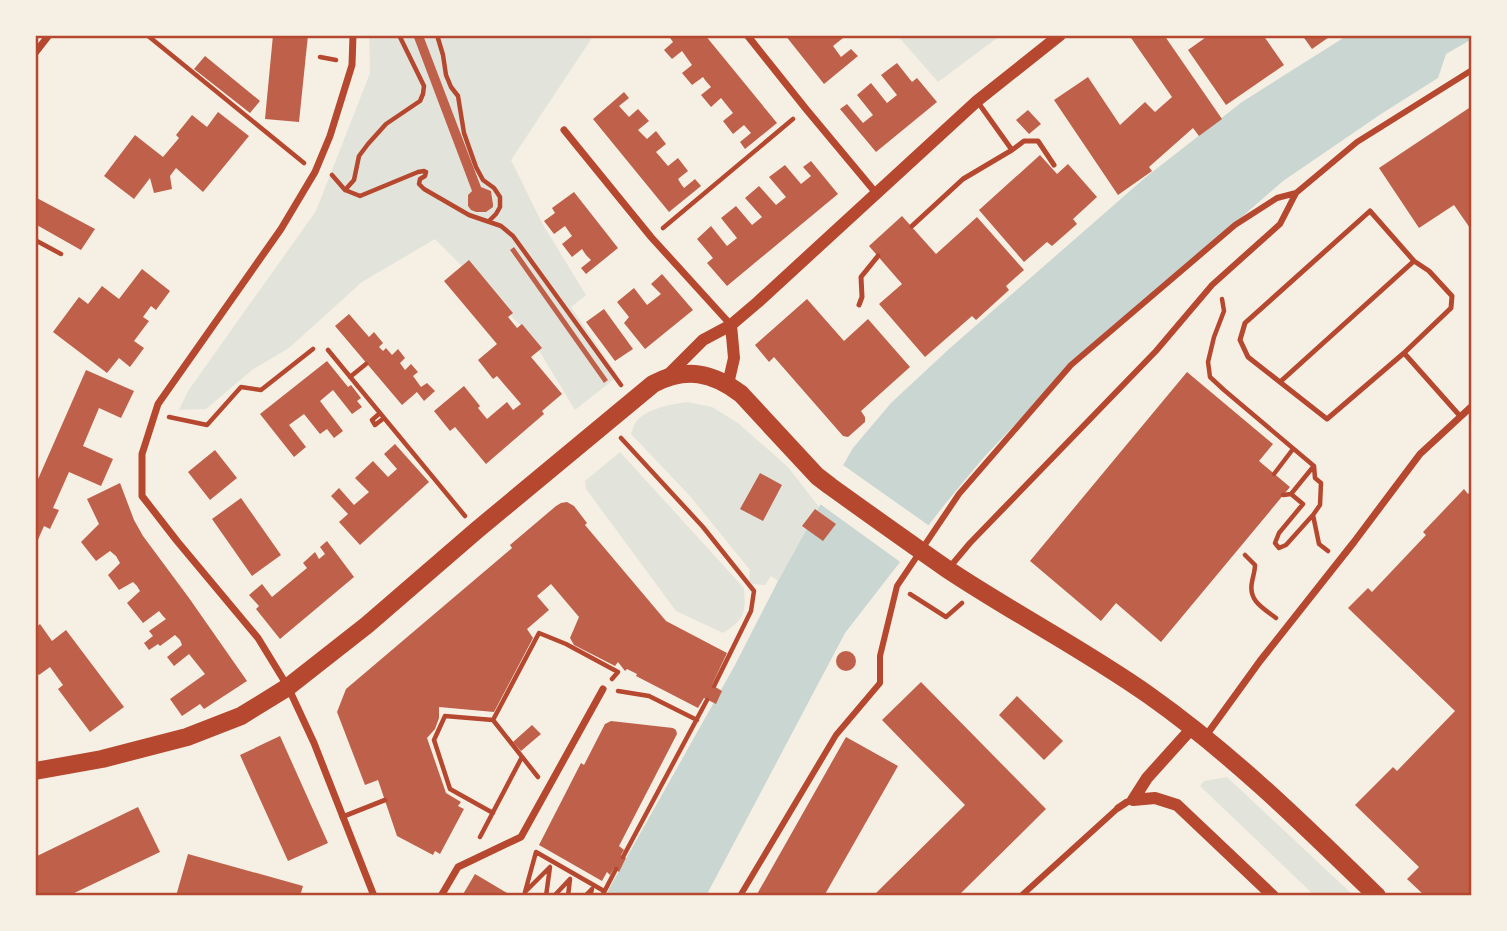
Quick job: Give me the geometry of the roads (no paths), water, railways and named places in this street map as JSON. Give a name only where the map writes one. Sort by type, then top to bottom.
[{"type":"main road","points":[[35,771],[102,759],[187,737],[241,716],[288,687],[367,625],[653,384],[665,377],[688,373],[706,374],[728,384],[741,394],[817,476],[830,486],[948,569],[1087,654],[1199,732],[1302,824],[1377,896]]},
{"type":"street","points":[[35,53],[49,35]]},
{"type":"street","points":[[353,35],[352,65],[330,136],[315,172],[281,229],[158,404],[142,454],[142,496],[258,638],[288,687],[314,743],[374,896]]},
{"type":"street","points":[[747,35],[876,193]]},
{"type":"street","points":[[665,377],[703,340],[731,325],[977,101],[1060,35]]},
{"type":"street","points":[[948,569],[970,542],[1156,351],[1212,285],[1280,224],[1296,193],[1357,142],[1472,70]]},
{"type":"street","points":[[564,130],[651,237],[731,325],[734,358],[728,384]]},
{"type":"street","points":[[740,896],[836,735],[880,683],[880,656],[897,586],[958,494],[1071,365],[1236,225],[1277,198],[1296,193]]},
{"type":"street","points":[[1133,800],[1147,778],[1199,732],[1260,661],[1420,454],[1472,406]]},
{"type":"street","points":[[441,896],[458,867],[521,836],[603,690]]},
{"type":"street","points":[[1021,896],[1118,808],[1133,800],[1155,798],[1177,805],[1273,896]]},
{"type":"lane","points":[[977,101],[1012,150]]},
{"type":"lane","points":[[912,226],[963,179],[1024,141],[1038,141],[1054,165]]},
{"type":"lane","points":[[1370,211],[1414,261],[1429,271],[1452,296],[1451,308],[1404,354],[1327,419],[1248,357],[1240,340],[1245,323],[1370,211]]},
{"type":"lane","points":[[859,305],[862,297],[861,277],[878,256]]},
{"type":"lane","points":[[1280,382],[1414,261]]},
{"type":"lane","points":[[1404,354],[1460,416]]},
{"type":"lane","points":[[342,817],[385,800]]}]
